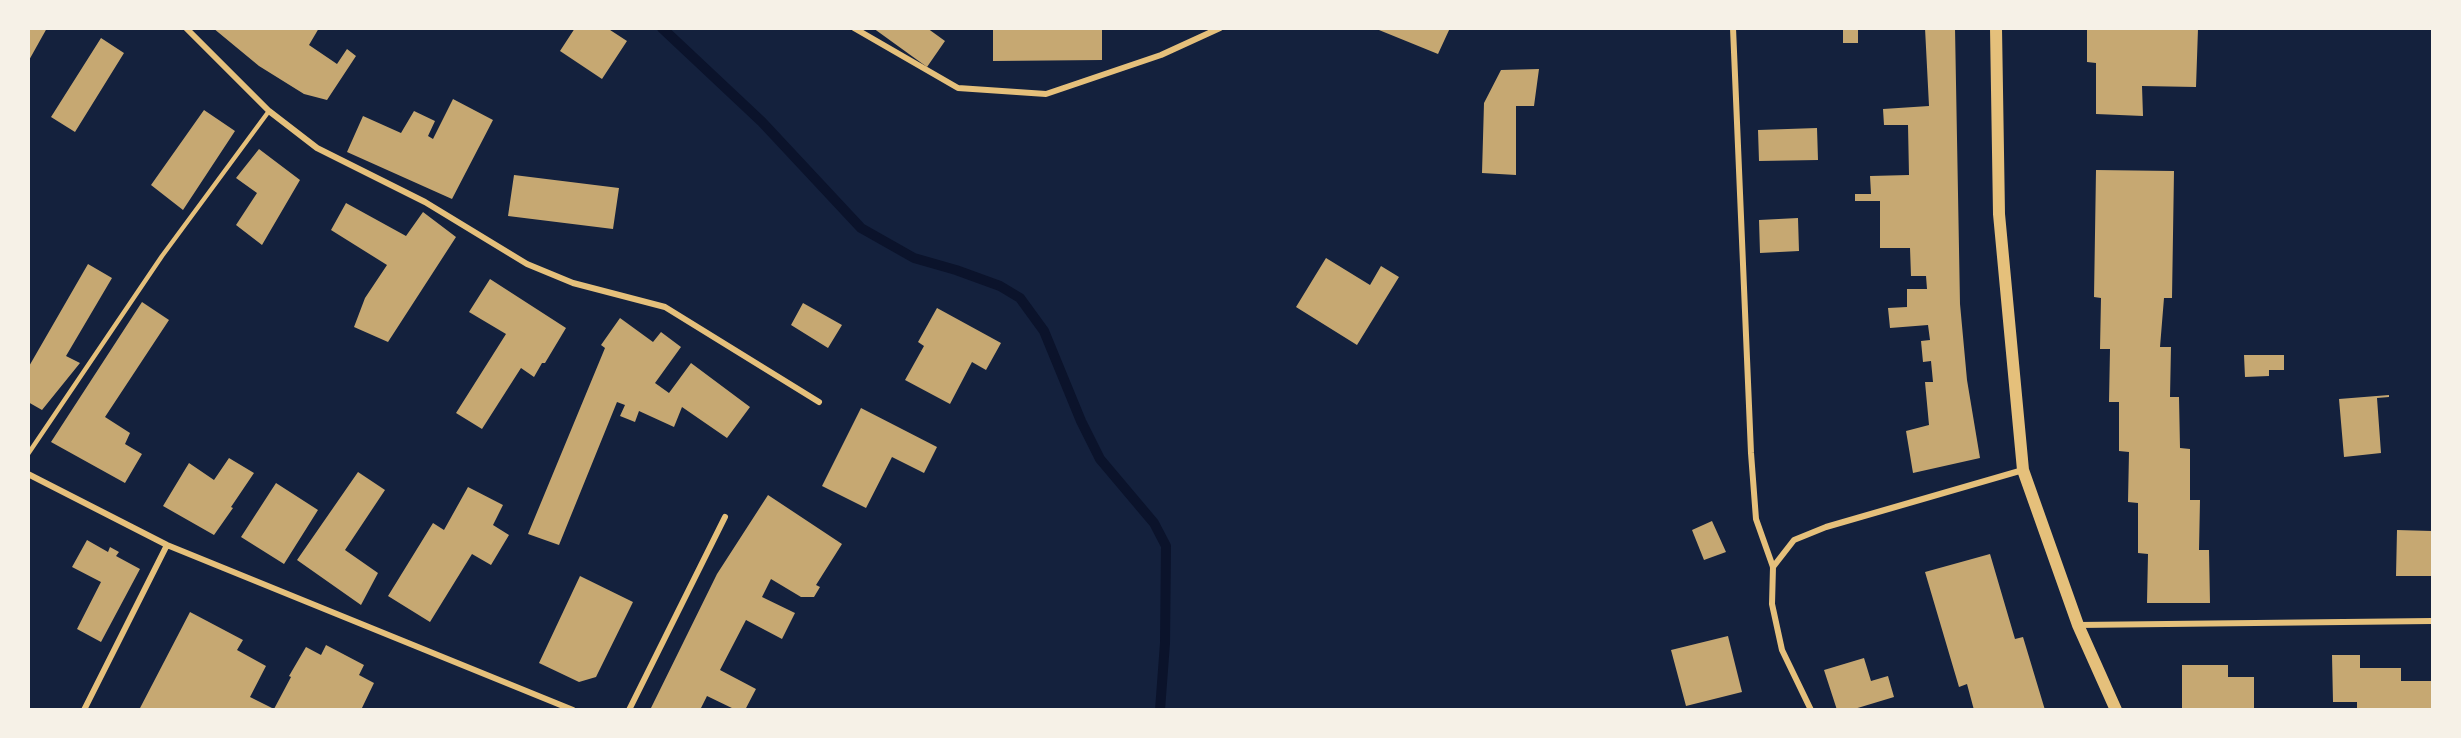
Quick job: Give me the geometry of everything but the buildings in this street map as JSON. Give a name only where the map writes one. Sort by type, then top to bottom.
[{"type":"main road","points":[[1996,28],[1999,214],[2023,470],[2078,625],[2116,710]]},
{"type":"street","points":[[186,28],[269,111],[317,148],[425,202],[527,264],[573,283],[665,306],[819,402]]},
{"type":"street","points":[[854,28],[958,88],[1046,94],[1161,55],[1220,28]]},
{"type":"street","points":[[1733,28],[1751,453],[1756,519],[1773,567],[1772,604],[1782,650],[1811,710]]},
{"type":"street","points":[[1773,567],[1794,540],[1826,527],[2023,470]]},
{"type":"street","points":[[28,474],[167,545],[573,710]]},
{"type":"street","points":[[629,710],[725,517]]},
{"type":"street","points":[[84,710],[167,545]]},
{"type":"street","points":[[2078,625],[2433,621]]},
{"type":"lane","points":[[28,454],[162,256],[269,111]]},
{"type":"waterway","points":[[662,28],[762,122],[861,228],[914,258],[1000,286],[1020,298],[1044,331],[1081,421],[1100,459],[1154,523],[1166,546],[1165,643],[1160,710]]}]
